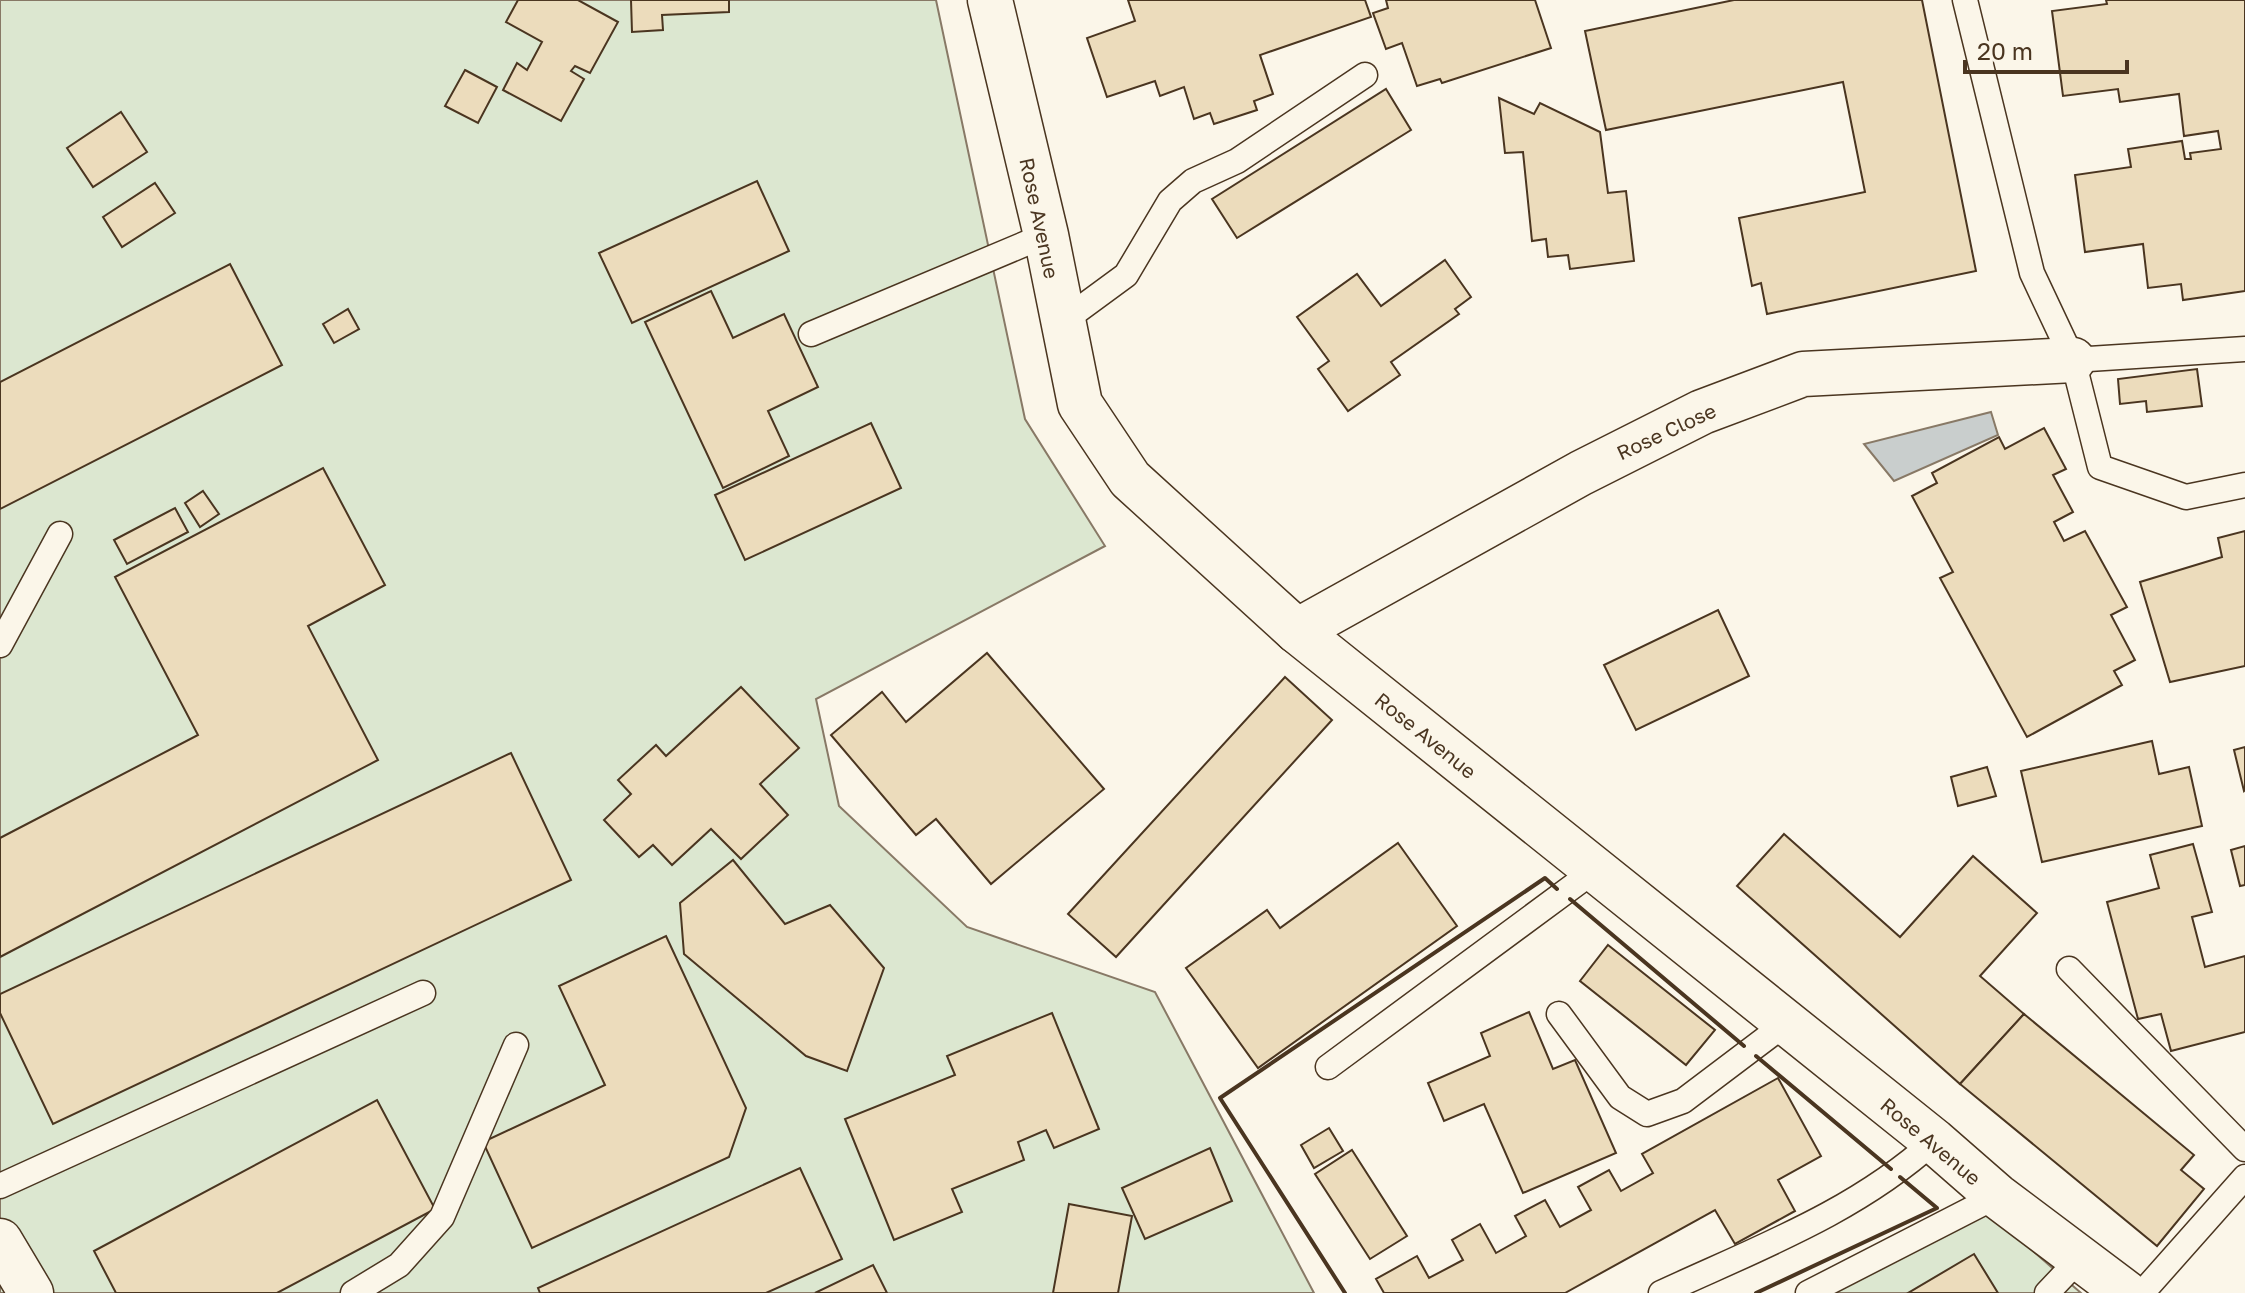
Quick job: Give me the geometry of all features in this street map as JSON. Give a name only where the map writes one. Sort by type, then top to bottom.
[{"type":"street","name":"Rose Avenue","points":[[990,0],[1046,235],[1080,404],[1130,479],[1297,631],[1934,1141],[1997,1196],[2126,1293]]},
{"type":"street","name":"Rose Close","points":[[1297,631],[1581,473],[1702,412],[1803,374],[2073,360]]},
{"type":"street","points":[[0,1241],[31,1293]]},
{"type":"lane","points":[[1965,0],[2032,273],[2073,360],[2100,467],[2186,497],[2245,485]]},
{"type":"lane","points":[[1062,322],[1126,275],[1170,201],[1193,181],[1237,161],[1365,75]]},
{"type":"lane","points":[[811,334],[1046,235]]},
{"type":"lane","points":[[2073,360],[2245,349]]},
{"type":"lane","points":[[0,645],[60,534]]},
{"type":"lane","points":[[1328,1067],[1595,870]]},
{"type":"lane","points":[[2069,969],[2245,1149]]},
{"type":"lane","points":[[0,1186],[423,993]]},
{"type":"lane","points":[[1559,1014],[1620,1097],[1647,1114],[1683,1101],[1785,1024]]},
{"type":"lane","points":[[353,1293],[399,1265],[442,1217],[516,1045]]},
{"type":"lane","points":[[1661,1293],[1827,1217],[1901,1171],[1934,1141]]},
{"type":"lane","points":[[2142,1293],[2245,1177]]},
{"type":"lane","points":[[1808,1293],[1997,1196]]},
{"type":"lane","points":[[2047,1293],[2081,1257]]},
{"type":"green space","points":[[0,0],[936,0],[1025,419],[1105,546],[816,699],[839,806],[967,927],[1155,992],[1314,1293],[0,1293]]},
{"type":"green space","points":[[1970,1196],[2081,1293],[1798,1293]]},
{"type":"shaded area","points":[[1991,412],[1998,435],[1894,481],[1864,444]]},
{"type":"building","points":[[518,0],[578,0],[618,22],[590,73],[575,66],[571,71],[584,79],[561,121],[503,90],[517,63],[527,70],[542,42],[506,22]]},
{"type":"building","points":[[631,0],[729,0],[729,12],[662,15],[663,30],[632,32]]},
{"type":"building","points":[[1128,0],[1365,0],[1371,17],[1260,55],[1273,94],[1254,101],[1257,110],[1214,124],[1210,113],[1194,119],[1184,87],[1160,96],[1155,81],[1107,97],[1087,38],[1135,21]]},
{"type":"building","points":[[1386,0],[1535,0],[1551,48],[1442,83],[1440,79],[1417,86],[1402,43],[1386,49],[1373,13],[1388,8]]},
{"type":"building","points":[[1734,0],[1922,0],[1976,271],[1767,314],[1761,283],[1752,286],[1739,218],[1865,192],[1843,82],[1606,130],[1585,31]]},
{"type":"building","points":[[2106,0],[2245,0],[2245,291],[2183,300],[2181,284],[2148,288],[2143,244],[2085,252],[2075,175],[2131,167],[2128,149],[2182,141],[2185,159],[2191,159],[2190,153],[2221,149],[2218,131],[2184,136],[2179,94],[2120,102],[2118,89],[2063,96],[2052,11],[2107,4]]},
{"type":"building","points":[[465,70],[497,87],[478,123],[445,106]]},
{"type":"building","points":[[1386,89],[1411,130],[1237,238],[1212,199]]},
{"type":"building","points":[[1499,98],[1534,114],[1540,103],[1600,132],[1608,193],[1626,191],[1634,261],[1570,269],[1568,255],[1548,257],[1546,239],[1532,241],[1523,152],[1505,153]]},
{"type":"building","points":[[121,112],[147,152],[93,187],[67,148]]},
{"type":"building","points":[[757,181],[789,251],[632,323],[599,253]]},
{"type":"building","points":[[155,183],[175,213],[122,247],[103,217]]},
{"type":"building","points":[[1445,260],[1471,297],[1455,309],[1459,314],[1391,362],[1400,375],[1348,411],[1318,369],[1329,361],[1297,317],[1357,274],[1381,306]]},
{"type":"building","points":[[230,264],[282,365],[0,509],[0,382]]},
{"type":"building","points":[[711,291],[733,338],[784,314],[818,387],[768,411],[789,456],[723,488],[645,322]]},
{"type":"building","points":[[348,309],[359,329],[334,343],[323,324]]},
{"type":"building","points":[[2197,369],[2202,406],[2147,412],[2146,401],[2120,404],[2118,379]]},
{"type":"building","points":[[871,423],[901,488],[745,560],[715,495]]},
{"type":"building","points":[[2044,428],[2066,469],[2053,475],[2073,512],[2054,522],[2064,541],[2085,531],[2127,607],[2111,615],[2135,660],[2114,671],[2122,685],[2027,737],[1940,578],[1953,572],[1912,496],[1937,483],[1932,473],[1999,437],[2005,449]]},
{"type":"building","points":[[323,468],[385,585],[308,626],[378,760],[0,957],[0,838],[198,735],[115,577]]},
{"type":"building","points":[[203,491],[219,514],[200,527],[185,503]]},
{"type":"building","points":[[175,508],[188,532],[127,564],[114,540]]},
{"type":"building","points":[[2245,531],[2245,666],[2170,682],[2140,582],[2222,557],[2218,538]]},
{"type":"building","points":[[1718,610],[1749,676],[1636,730],[1604,665]]},
{"type":"building","points":[[987,653],[1104,789],[991,884],[936,819],[916,835],[831,735],[882,692],[906,722]]},
{"type":"building","points":[[1285,677],[1332,720],[1116,957],[1068,914]]},
{"type":"building","points":[[741,687],[799,748],[760,784],[788,815],[741,859],[711,829],[672,865],[653,845],[639,857],[604,820],[631,794],[618,780],[656,745],[666,756]]},
{"type":"building","points":[[2152,741],[2159,774],[2189,767],[2202,826],[2042,862],[2021,771]]},
{"type":"building","points":[[2245,747],[2245,790],[2244,791],[2234,750]]},
{"type":"building","points":[[511,753],[571,880],[53,1124],[0,1013],[0,994]]},
{"type":"building","points":[[1987,767],[1996,796],[1958,806],[1951,777]]},
{"type":"building","points":[[1784,834],[1900,937],[1973,856],[2037,913],[1980,976],[2024,1014],[1960,1084],[1737,886]]},
{"type":"building","points":[[1398,843],[1457,926],[1258,1068],[1186,968],[1267,910],[1280,928]]},
{"type":"building","points":[[2193,844],[2212,912],[2192,917],[2205,967],[2245,956],[2245,1032],[2171,1051],[2161,1014],[2138,1019],[2107,902],[2159,888],[2150,855]]},
{"type":"building","points":[[2245,846],[2245,885],[2240,886],[2231,850]]},
{"type":"building","points":[[733,860],[785,924],[830,905],[884,968],[847,1071],[806,1056],[684,954],[680,903]]},
{"type":"building","points":[[666,936],[746,1108],[729,1157],[532,1248],[483,1142],[605,1085],[559,986]]},
{"type":"building","points":[[1608,945],[1715,1030],[1686,1065],[1580,981]]},
{"type":"building","points":[[1529,1012],[1553,1069],[1575,1060],[1616,1153],[1523,1193],[1484,1104],[1444,1121],[1428,1083],[1490,1056],[1481,1033]]},
{"type":"building","points":[[1052,1013],[1099,1129],[1054,1148],[1046,1130],[1018,1142],[1024,1160],[952,1189],[962,1212],[894,1240],[845,1119],[955,1075],[947,1056]]},
{"type":"building","points":[[2024,1014],[2194,1155],[2181,1170],[2204,1189],[2157,1246],[1960,1084]]},
{"type":"building","points":[[1778,1078],[1821,1156],[1778,1180],[1795,1211],[1735,1244],[1715,1210],[1565,1293],[1384,1293],[1376,1279],[1417,1256],[1429,1278],[1463,1260],[1452,1240],[1480,1224],[1496,1253],[1526,1236],[1515,1216],[1545,1200],[1560,1227],[1591,1210],[1578,1187],[1609,1170],[1621,1191],[1653,1173],[1642,1154]]},
{"type":"building","points":[[377,1100],[435,1209],[277,1293],[116,1293],[94,1251]]},
{"type":"building","points":[[1329,1128],[1343,1151],[1314,1168],[1301,1145]]},
{"type":"building","points":[[1210,1148],[1232,1201],[1145,1239],[1122,1188]]},
{"type":"building","points":[[1352,1150],[1407,1236],[1370,1259],[1315,1174]]},
{"type":"building","points":[[800,1168],[842,1259],[766,1293],[540,1293],[538,1288]]},
{"type":"building","points":[[1069,1204],[1132,1216],[1118,1293],[1053,1293]]},
{"type":"building","points":[[1974,1254],[1998,1293],[1908,1293]]},
{"type":"building","points":[[873,1265],[887,1293],[815,1293]]},
{"type":"wall","points":[[1345,1293],[1220,1098],[1545,878],[1557,889]]},
{"type":"wall","points":[[1570,899],[1744,1046]]},
{"type":"wall","points":[[1756,1056],[1891,1169]]},
{"type":"wall","points":[[1756,1293],[1937,1208],[1900,1177]]}]
